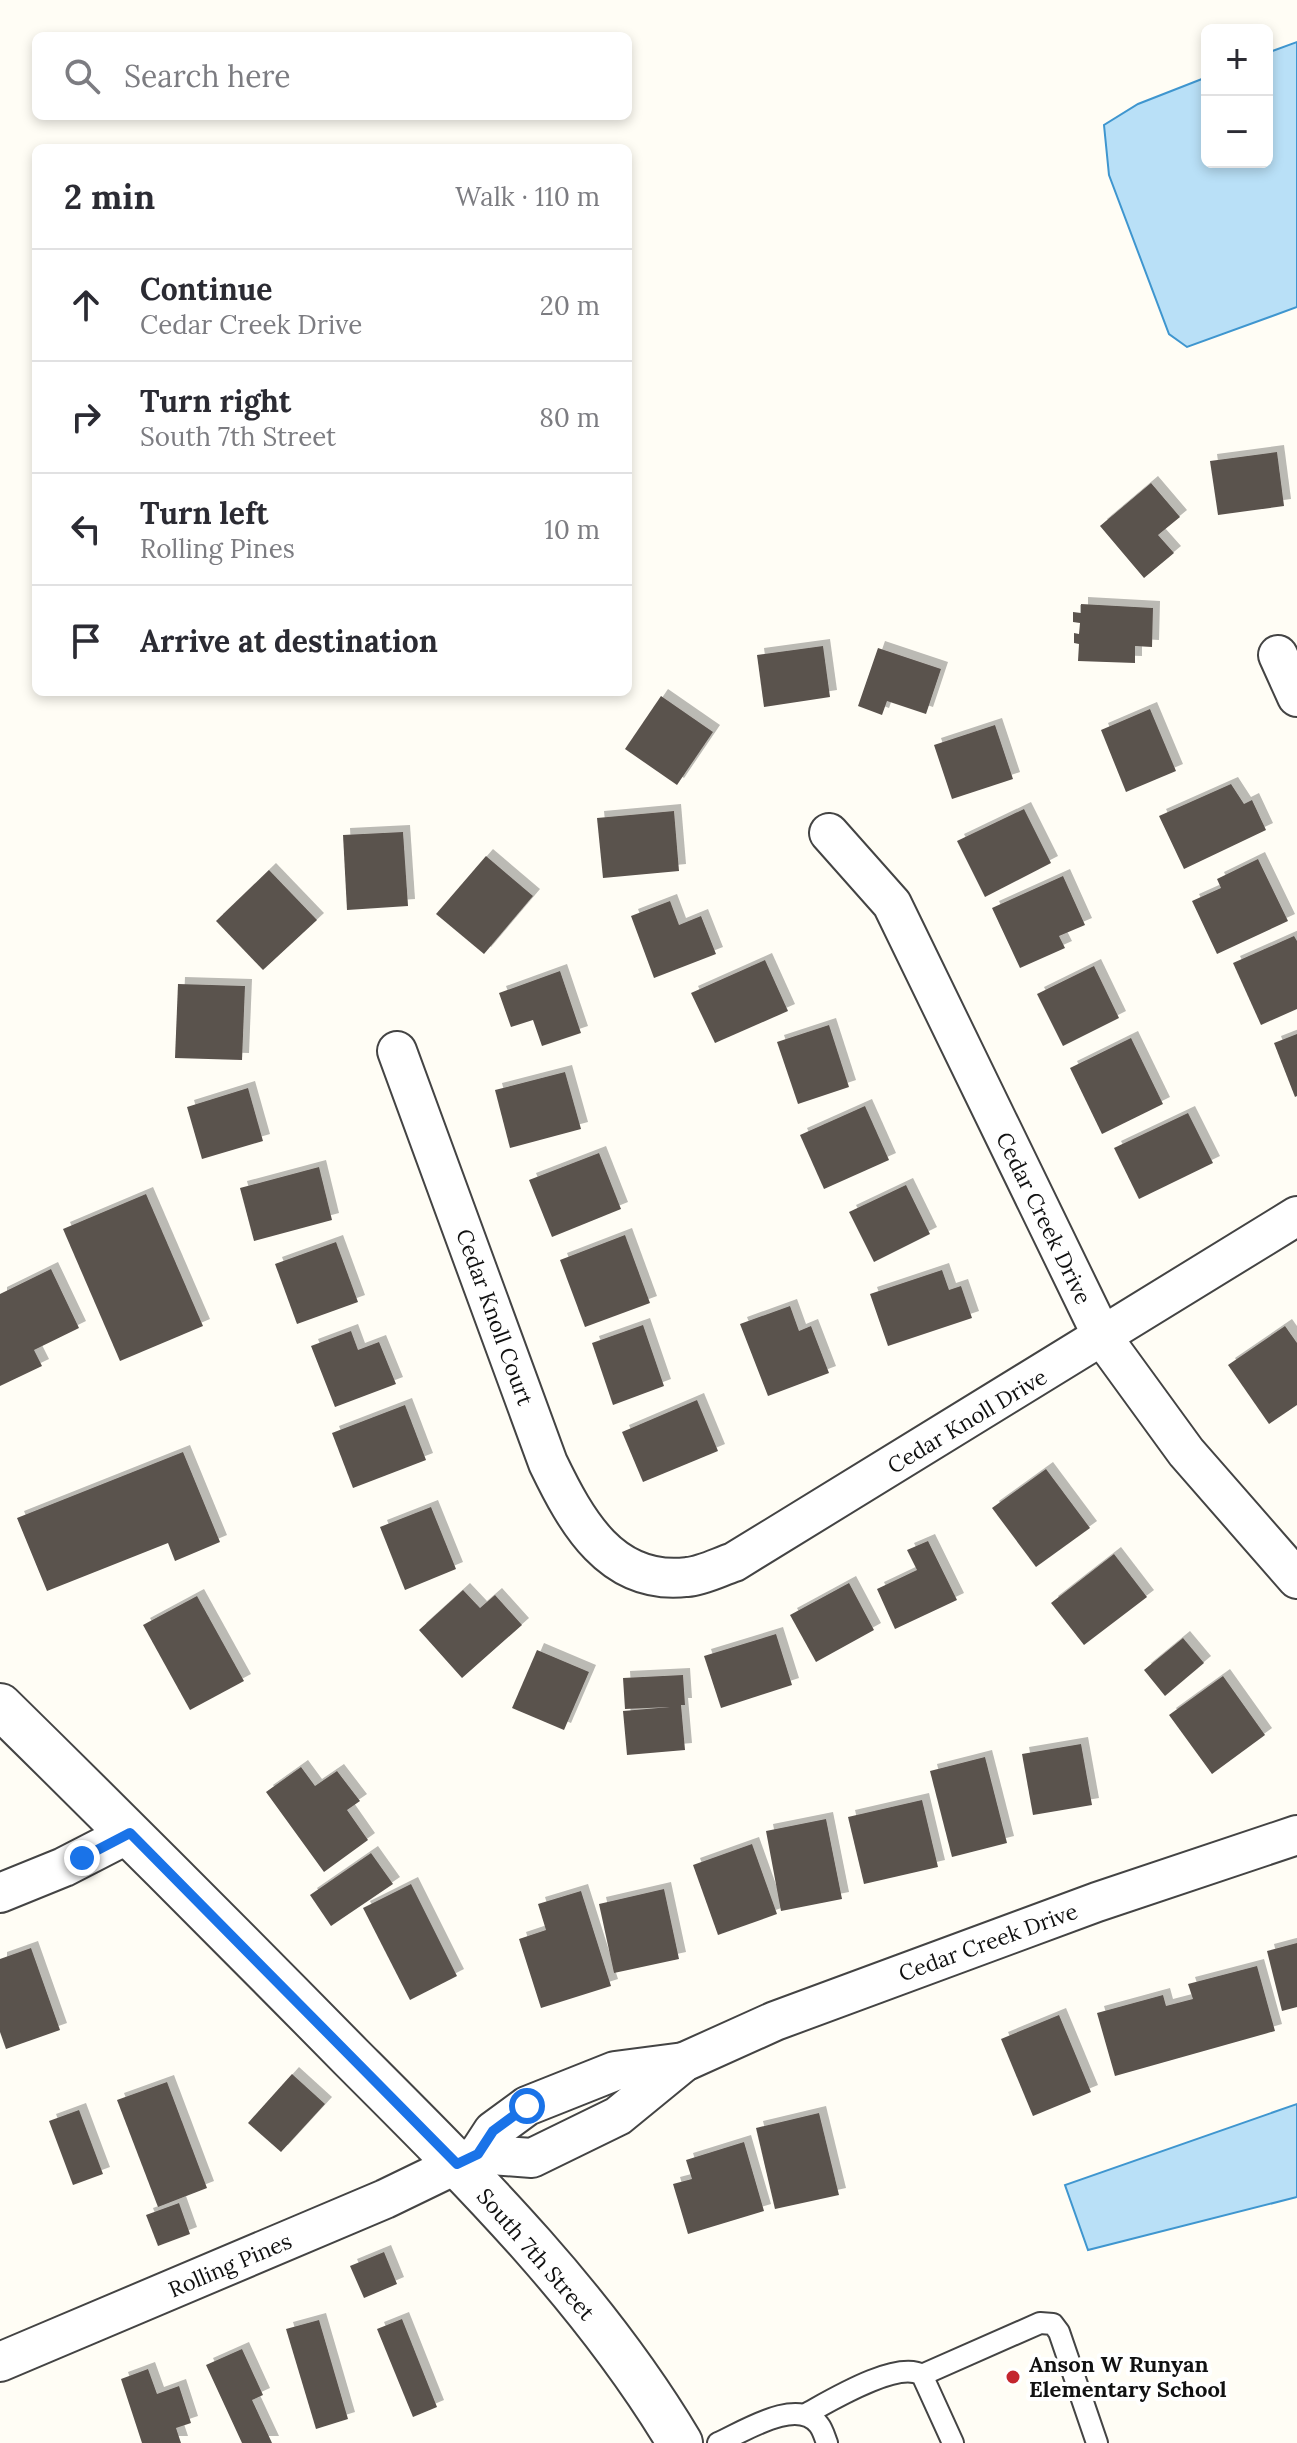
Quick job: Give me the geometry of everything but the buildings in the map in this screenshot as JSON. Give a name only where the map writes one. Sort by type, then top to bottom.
[{"type":"street","points":[[1278,655],[1297,697]]},
{"type":"street","name":"Cedar Creek Drive","points":[[829,833],[892,904],[1103,1338],[1186,1452],[1297,1579]]},
{"type":"street","name":"Cedar Knoll Court","points":[[397,1051],[548,1463],[569,1506],[593,1541],[623,1565]]},
{"type":"street","name":"Cedar Knoll Drive","points":[[623,1565],[654,1577],[688,1577],[734,1562],[1297,1216]]},
{"type":"street","name":"South 7th Street","points":[[0,1706],[468,2159],[592,2319],[662,2413],[680,2443]]},
{"type":"street","points":[[0,1893],[64,1867],[130,1833]]},
{"type":"street","name":"Cedar Creek Drive","points":[[468,2159],[532,2158],[618,2116],[684,2062],[775,2021],[1097,1902],[1297,1835]]},
{"type":"street","name":"Rolling Pines","points":[[0,2362],[385,2199],[468,2159]]},
{"type":"lane","points":[[922,2375],[1040,2323],[1053,2324],[1059,2332],[1097,2443]]},
{"type":"lane","points":[[718,2443],[769,2419],[793,2413],[806,2414],[861,2385],[916,2371],[922,2375],[953,2443]]},
{"type":"lane","points":[[806,2414],[819,2424],[827,2443]]},
{"type":"water","points":[[1297,42],[1297,307],[1187,347],[1169,334],[1109,175],[1104,125],[1138,104],[1201,79],[1201,168],[1273,168],[1273,51]]},
{"type":"water","points":[[1297,2104],[1297,2197],[1088,2250],[1065,2185]]},
{"type":"place","name":"Anson W Runyan Elementary School","points":[[1013,2377]]},
{"type":"route","points":[[82,1858],[130,1833],[457,2164],[478,2154],[493,2131],[527,2106]]}]
